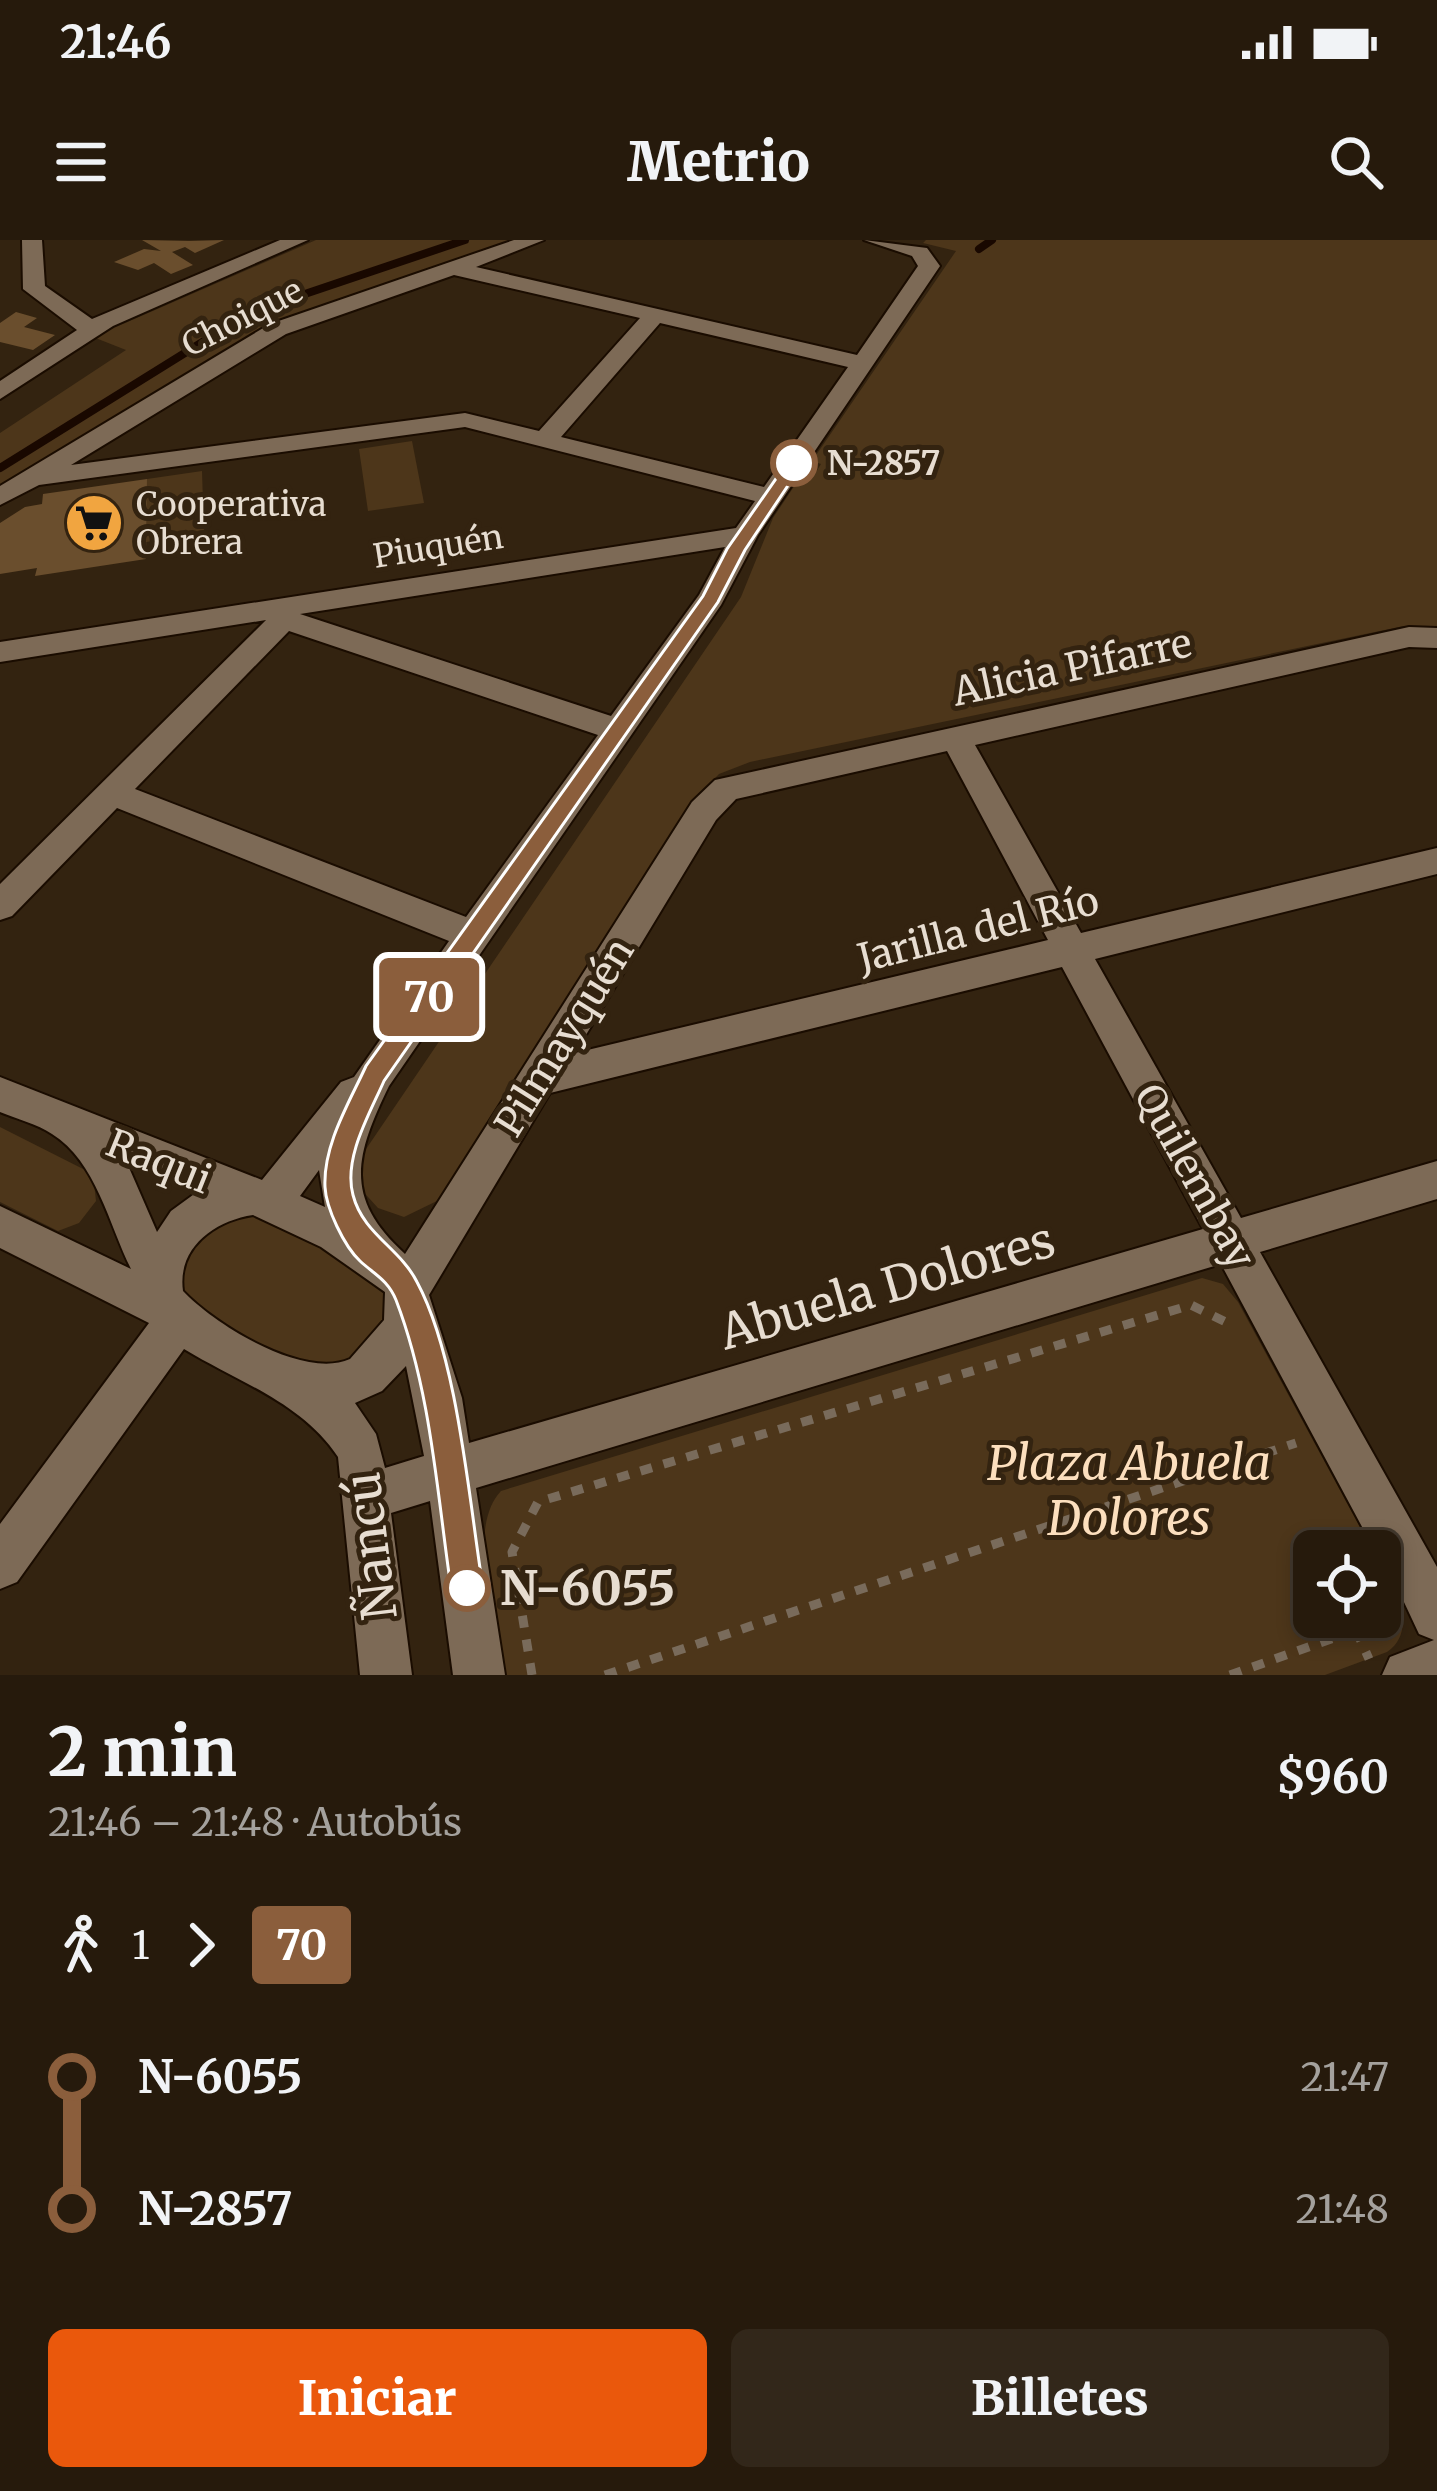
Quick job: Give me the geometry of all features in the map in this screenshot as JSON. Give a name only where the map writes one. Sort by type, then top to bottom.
[{"type":"street","points":[[32,240],[34,289],[91,329]]},
{"type":"street","points":[[0,392],[91,329],[298,240]]},
{"type":"street","name":"Choique","points":[[10,484],[278,328],[534,240]]},
{"type":"street","points":[[259,1200],[375,1074],[712,598],[745,535],[926,272],[927,256],[874,240]]},
{"type":"street","points":[[452,268],[863,364]]},
{"type":"street","points":[[548,437],[655,315]]},
{"type":"street","points":[[10,484],[451,421],[481,421],[772,496]]},
{"type":"street","name":"Piuquén","points":[[0,652],[283,613],[745,535]]},
{"type":"street","points":[[0,906],[283,613],[618,730]]},
{"type":"street","name":"Alicia Pifarre","points":[[726,789],[1409,637],[1437,638]]},
{"type":"street","name":"Quilembay","points":[[954,735],[1437,1616]]},
{"type":"street","name":"Pilmayquén","points":[[408,1299],[704,811],[726,789]]},
{"type":"street","points":[[112,793],[473,935]]},
{"type":"street","name":"Jarilla del Río","points":[[538,1079],[1437,861]]},
{"type":"street","points":[[369,1251],[340,1202],[338,1182],[346,1137],[375,1074]]},
{"type":"street","name":"Raqui","points":[[0,1094],[68,1126],[259,1200],[369,1251],[386,1260],[408,1299]]},
{"type":"street","name":"Raqui","points":[[68,1126],[111,1168],[135,1240],[168,1302]]},
{"type":"street","name":"Abuela Dolores","points":[[369,1496],[1437,1180]]},
{"type":"street","name":"Raqui","points":[[168,1302],[172,1244],[199,1212],[231,1197],[259,1200]]},
{"type":"street","points":[[0,1226],[168,1302],[286,1380],[326,1390],[366,1376],[394,1346],[408,1299]]},
{"type":"street","points":[[408,1299],[439,1398],[479,1675]]},
{"type":"street","points":[[0,1565],[168,1302]]},
{"type":"street","name":"Ñancú","points":[[286,1380],[351,1430],[369,1496],[386,1675]]},
{"type":"street","points":[[1388,1667],[1437,1664]]},
{"type":"path","points":[[532,1675],[512,1552],[538,1502],[1191,1305],[1234,1325],[1238,1333]]},
{"type":"path","points":[[1287,1425],[1306,1461]]},
{"type":"path","points":[[604,1675],[1296,1443]]},
{"type":"path","points":[[1230,1675],[1323,1638]]},
{"type":"path","points":[[1368,1638],[1388,1667]]},
{"type":"green space","points":[[316,240],[517,240],[283,319],[0,487],[0,433],[126,350],[93,337]]},
{"type":"green space","points":[[1437,240],[1437,628],[1404,626],[750,762],[719,774],[689,805],[441,1199],[404,1217],[378,1208],[358,1186],[362,1155],[741,597],[773,518],[805,470],[816,472],[821,464],[812,461],[956,251],[923,243]]},
{"type":"green space","points":[[412,441],[424,503],[368,511],[359,449]]},
{"type":"green space","points":[[202,471],[204,534],[146,542],[147,479]]},
{"type":"green space","points":[[0,1127],[93,1174],[96,1201],[79,1223],[58,1231],[0,1202]]},
{"type":"green space","points":[[242,1208],[386,1277],[392,1313],[348,1367],[309,1371],[206,1319],[182,1298],[183,1262],[192,1242]]},
{"type":"green space","name":"Plaza Abuela Dolores","points":[[1202,1278],[1223,1284],[1238,1302],[1362,1530],[1293,1530],[1293,1638],[1398,1638],[1387,1652],[1325,1675],[504,1675],[484,1553],[490,1508],[501,1491]]},
{"type":"building","points":[[142,240],[224,240],[195,253],[185,247],[172,252],[193,265],[171,274],[154,263],[138,270],[114,262],[144,249],[161,251]]},
{"type":"building","points":[[16,312],[37,318],[24,327],[55,335],[33,350],[0,342],[0,323]]},
{"type":"building","name":"Cooperativa Obrera","points":[[147,479],[146,559],[35,576],[37,568],[0,574],[0,523],[25,507],[42,504],[43,494]]},
{"type":"waterway","points":[[0,468],[225,328],[293,298],[465,240]]},
{"type":"waterway","points":[[979,249],[992,240]]},
{"type":"bus line","name":"70","points":[[467,1588],[439,1398],[407,1290],[386,1260],[369,1251],[340,1202],[338,1182],[346,1137],[375,1074],[712,598],[736,549],[794,463]]},
{"type":"place","name":"N-2857","points":[[794,463]]},
{"type":"place","name":"Cooperativa Obrera","points":[[94,523]]},
{"type":"place","name":"N-6055","points":[[467,1588]]}]
